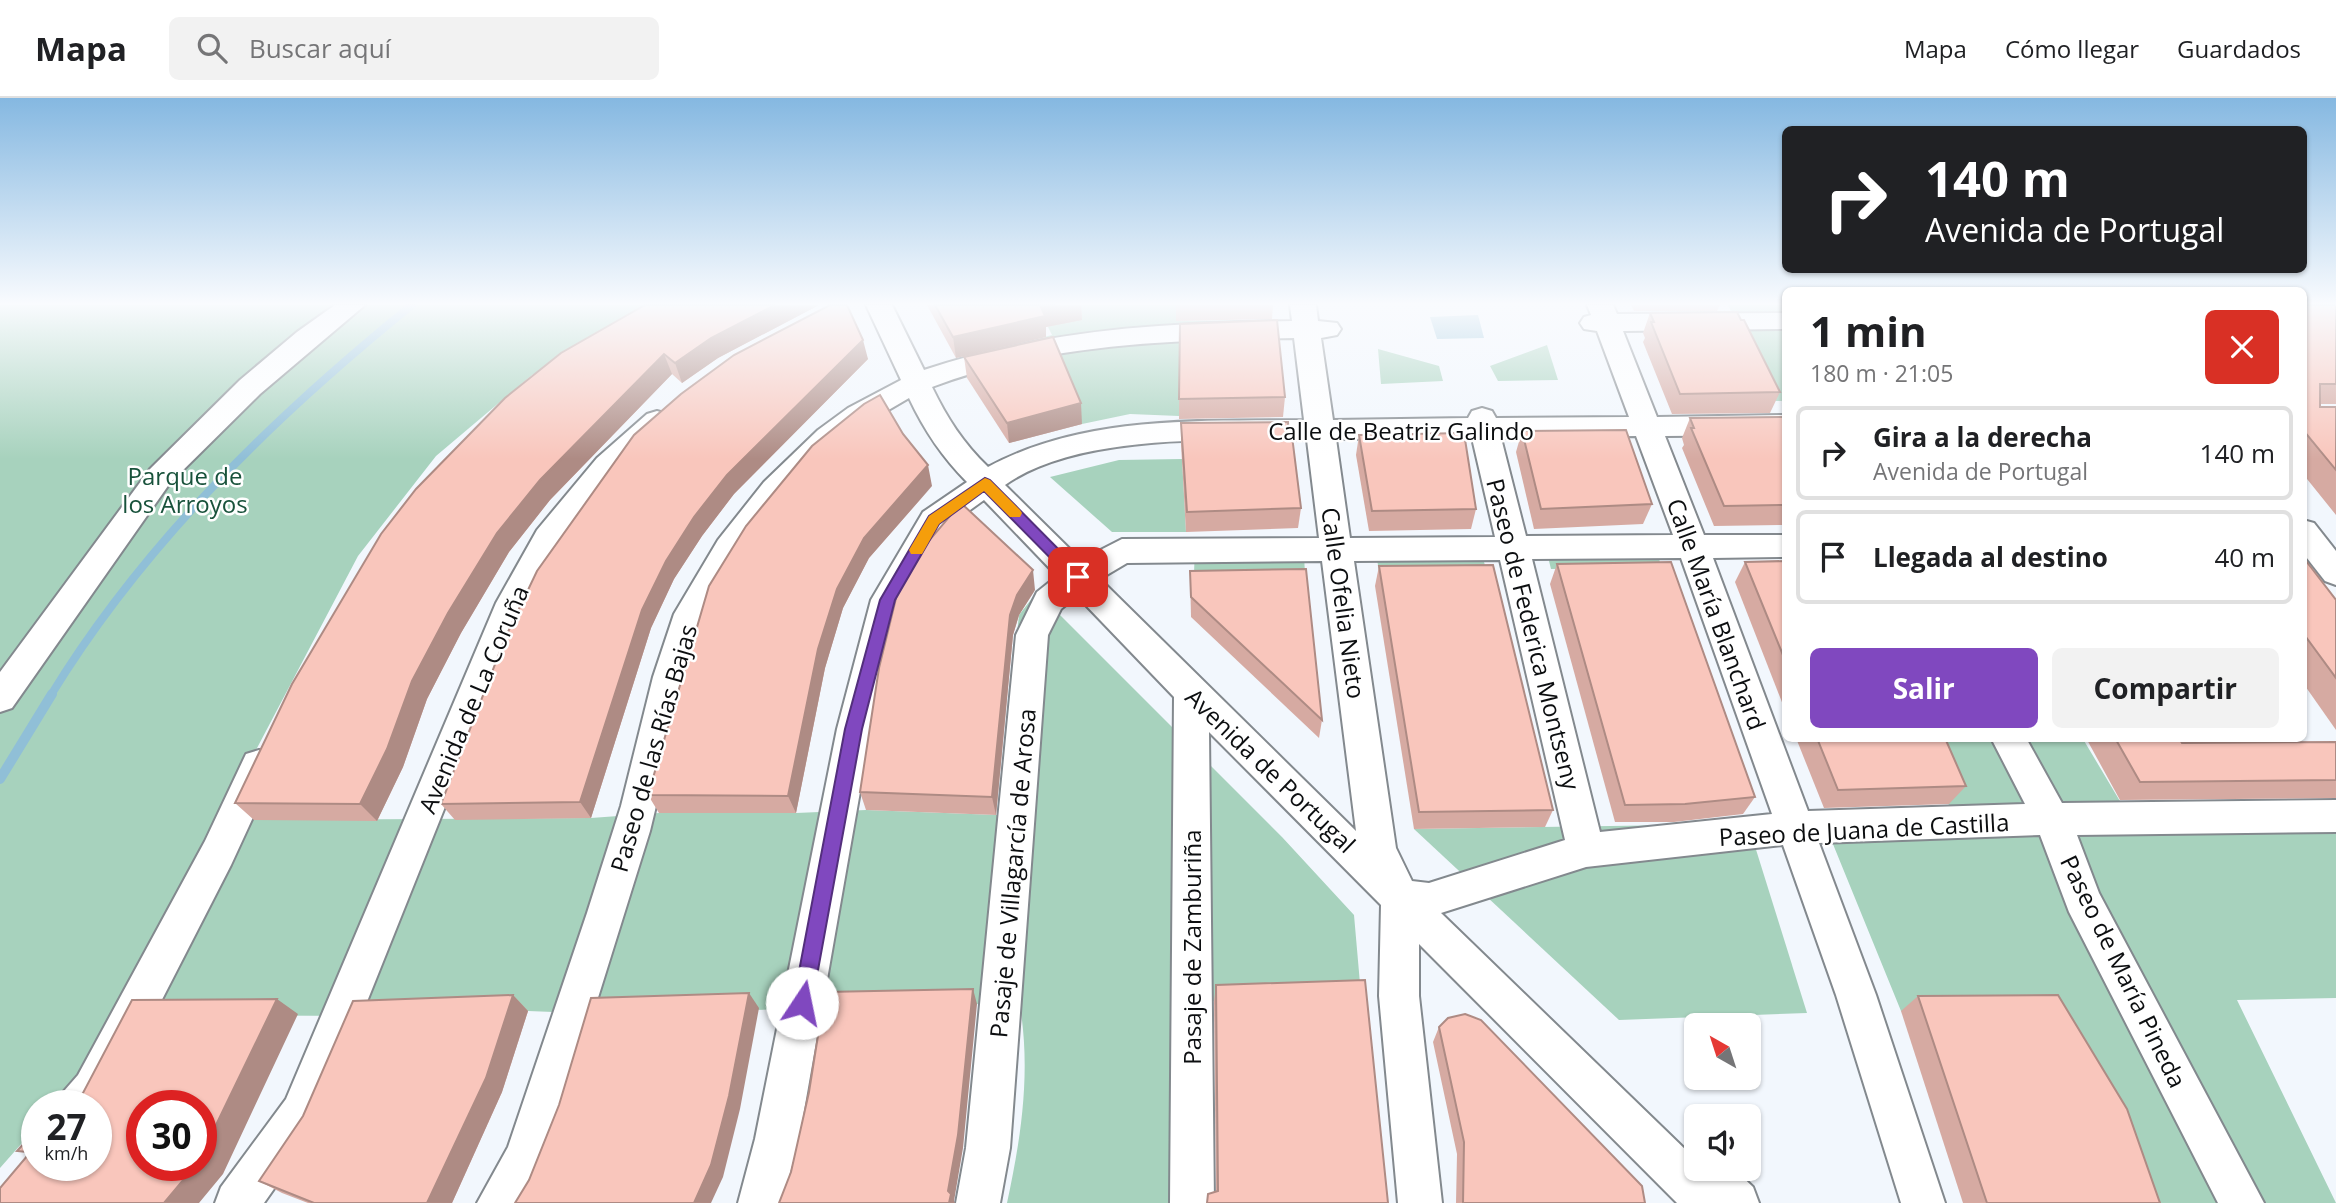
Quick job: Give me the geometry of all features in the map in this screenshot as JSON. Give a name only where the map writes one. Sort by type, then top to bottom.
[{"type":"street","points":[[0,698],[160,476],[250,387],[285,357]]},
{"type":"street","name":"Avenida de Portugal","points":[[907,357],[921,381]]},
{"type":"street","name":"Avenida de Portugal","points":[[913,357],[935,422],[957,454],[992,479],[1086,573],[1377,849],[1414,898]]},
{"type":"street","name":"Paseo de las Rías Bajas","points":[[499,1203],[526,1158],[633,828],[686,623],[729,546],[779,484],[822,439],[863,412],[921,381],[1009,357]]},
{"type":"street","name":"Calle Ofelia Nieto","points":[[1315,357],[1320,431],[1377,849]]},
{"type":"street","name":"Calle María Blanchard","points":[[1617,357],[1648,427],[1796,828],[1856,995],[1923,1203]]},
{"type":"street","name":"Avenida de La Coruña","points":[[237,1203],[301,1114],[513,601],[548,538],[607,464],[677,404]]},
{"type":"street","name":"Calle de Beatriz Galindo","points":[[760,1203],[776,1139],[854,729],[887,600],[934,520],[992,479],[1020,463],[1070,447],[1120,436],[1186,431],[1320,431],[1483,424],[1648,427],[1782,425]]},
{"type":"street","name":"Paseo de Federica Montseny","points":[[1483,424],[1586,850]]},
{"type":"street","points":[[2313,537],[2336,573]]},
{"type":"street","name":"Pasaje de Villagarcía de Arosa","points":[[978,1203],[988,1149],[1032,635],[1048,601],[1122,551],[1782,546]]},
{"type":"street","name":"Avenida de Portugal","points":[[1086,573],[1191,692],[1414,898],[1706,1189]]},
{"type":"street","name":"Pasaje de Zamburiña","points":[[1191,692],[1192,1203]]},
{"type":"street","points":[[93,1090],[211,865],[270,742]]},
{"type":"street","name":"Paseo de María Pineda","points":[[2010,742],[2052,819],[2083,900],[2242,1203]]},
{"type":"street","name":"Paseo de Juana de Castilla","points":[[1414,898],[1586,850],[1796,828],[2052,819],[2336,816]]},
{"type":"street","points":[[1414,898],[1399,996],[1420,1203]]},
{"type":"green space","name":"Parque de los Arroyos","points":[[0,357],[564,357],[532,375],[436,456],[358,556],[216,826],[69,1090],[21,1090],[21,1144],[0,1168]]},
{"type":"green space","points":[[1255,357],[1179,416],[1130,414],[1082,424],[1056,359],[970,374],[962,358]]},
{"type":"green space","points":[[1379,357],[1405,357],[1439,366],[1443,381],[1381,384]]},
{"type":"green space","points":[[1516,357],[1551,357],[1558,380],[1498,381],[1490,366]]},
{"type":"green space","points":[[1752,357],[1782,357],[1782,401],[1773,401]]},
{"type":"green space","points":[[1182,459],[1186,532],[1112,532],[1050,477],[1119,460]]},
{"type":"green space","points":[[1653,534],[1661,567],[1551,569],[1543,537]]},
{"type":"green space","points":[[1477,537],[1486,569],[1379,570],[1373,539]]},
{"type":"green space","points":[[1303,539],[1305,573],[1194,575],[1195,541]]},
{"type":"green space","points":[[1037,592],[1282,837],[1354,915],[1361,995],[1208,1001],[1175,1203],[1007,1203],[1023,1105],[1025,1056],[1020,1006],[983,1004],[605,1014],[528,1011],[372,1016],[147,1015],[244,820],[591,818],[659,813],[866,810],[997,815],[1019,615]]},
{"type":"green space","points":[[1923,742],[2085,742],[2130,818],[2336,816],[2336,998],[2237,1000],[2336,1203],[2131,1203],[1901,1011],[1826,827],[1956,822]]},
{"type":"green space","points":[[1748,824],[1807,1013],[1684,1013],[1684,1018],[1619,1020],[1414,829]]},
{"type":"building","points":[[557,357],[661,357],[540,480],[497,533],[448,613],[412,681],[387,749],[360,804],[235,803],[292,684],[381,534],[416,489],[505,398]]},
{"type":"building","points":[[667,357],[684,357],[675,363]]},
{"type":"building","points":[[732,357],[846,357],[727,475],[694,517],[666,561],[642,610],[580,802],[441,804],[506,636],[537,571],[634,435],[681,394]]},
{"type":"building","points":[[964,357],[1061,357],[1081,403],[1007,423]]},
{"type":"building","points":[[1180,357],[1281,357],[1285,397],[1179,399]]},
{"type":"building","points":[[1665,357],[1762,357],[1780,392],[1680,394]]},
{"type":"building","points":[[2307,357],[2336,357],[2336,384],[2320,384],[2320,407],[2336,407],[2336,470],[2307,435]]},
{"type":"building","points":[[880,395],[903,434],[928,465],[864,538],[837,589],[818,649],[788,796],[648,795],[709,586],[746,526],[812,446],[864,404]]},
{"type":"building","points":[[1782,417],[1782,505],[1724,506],[1691,428],[1694,428],[1690,418]]},
{"type":"building","points":[[1288,422],[1301,508],[1187,512],[1181,423]]},
{"type":"building","points":[[1626,430],[1652,504],[1541,509],[1522,431]]},
{"type":"building","points":[[1464,433],[1476,509],[1372,511],[1359,435]]},
{"type":"building","points":[[961,503],[1033,570],[1017,595],[1010,615],[992,797],[860,792],[879,668],[900,582],[916,556]]},
{"type":"building","points":[[1782,561],[1782,653],[1745,562]]},
{"type":"building","points":[[1671,562],[1755,797],[1685,804],[1625,805],[1557,564]]},
{"type":"building","points":[[2307,562],[2336,600],[2336,678],[2307,638]]},
{"type":"building","points":[[1493,565],[1553,810],[1419,812],[1379,566]]},
{"type":"building","points":[[1306,569],[1322,720],[1191,597],[1190,571]]},
{"type":"building","points":[[1819,742],[1947,742],[1966,786],[1838,790]]},
{"type":"building","points":[[2117,742],[2336,742],[2336,780],[2140,782]]},
{"type":"building","points":[[1365,980],[1388,1203],[1207,1203],[1208,1194],[1218,1191],[1216,985]]},
{"type":"building","points":[[973,989],[958,1135],[948,1191],[951,1194],[949,1203],[779,1203],[791,1172],[809,1092],[825,992]]},
{"type":"building","points":[[749,993],[729,1096],[711,1165],[694,1203],[515,1203],[529,1180],[559,1105],[591,998]]},
{"type":"building","points":[[513,995],[486,1078],[427,1203],[314,1203],[259,1181],[303,1116],[353,1001]]},
{"type":"building","points":[[2058,995],[2127,1109],[2160,1203],[1987,1203],[1918,996]]},
{"type":"building","points":[[277,999],[217,1123],[217,1090],[126,1090],[126,1181],[182,1181],[164,1203],[0,1203],[0,1188],[21,1163],[21,1181],[112,1181],[112,1090],[85,1090],[132,1000]]},
{"type":"building","points":[[1465,1014],[1481,1020],[1642,1186],[1645,1203],[1463,1203],[1464,1142],[1439,1027],[1448,1018]]},
{"type":"waterway","points":[[51,695],[127,586],[170,534],[262,438],[351,357]]},
{"type":"waterway","points":[[0,779],[52,694]]},
{"type":"slow traffic","points":[[916,550],[934,520],[985,483],[1015,513]]},
{"type":"route","points":[[802,1003],[854,729],[887,600],[934,520],[985,483],[1078,577]]}]
